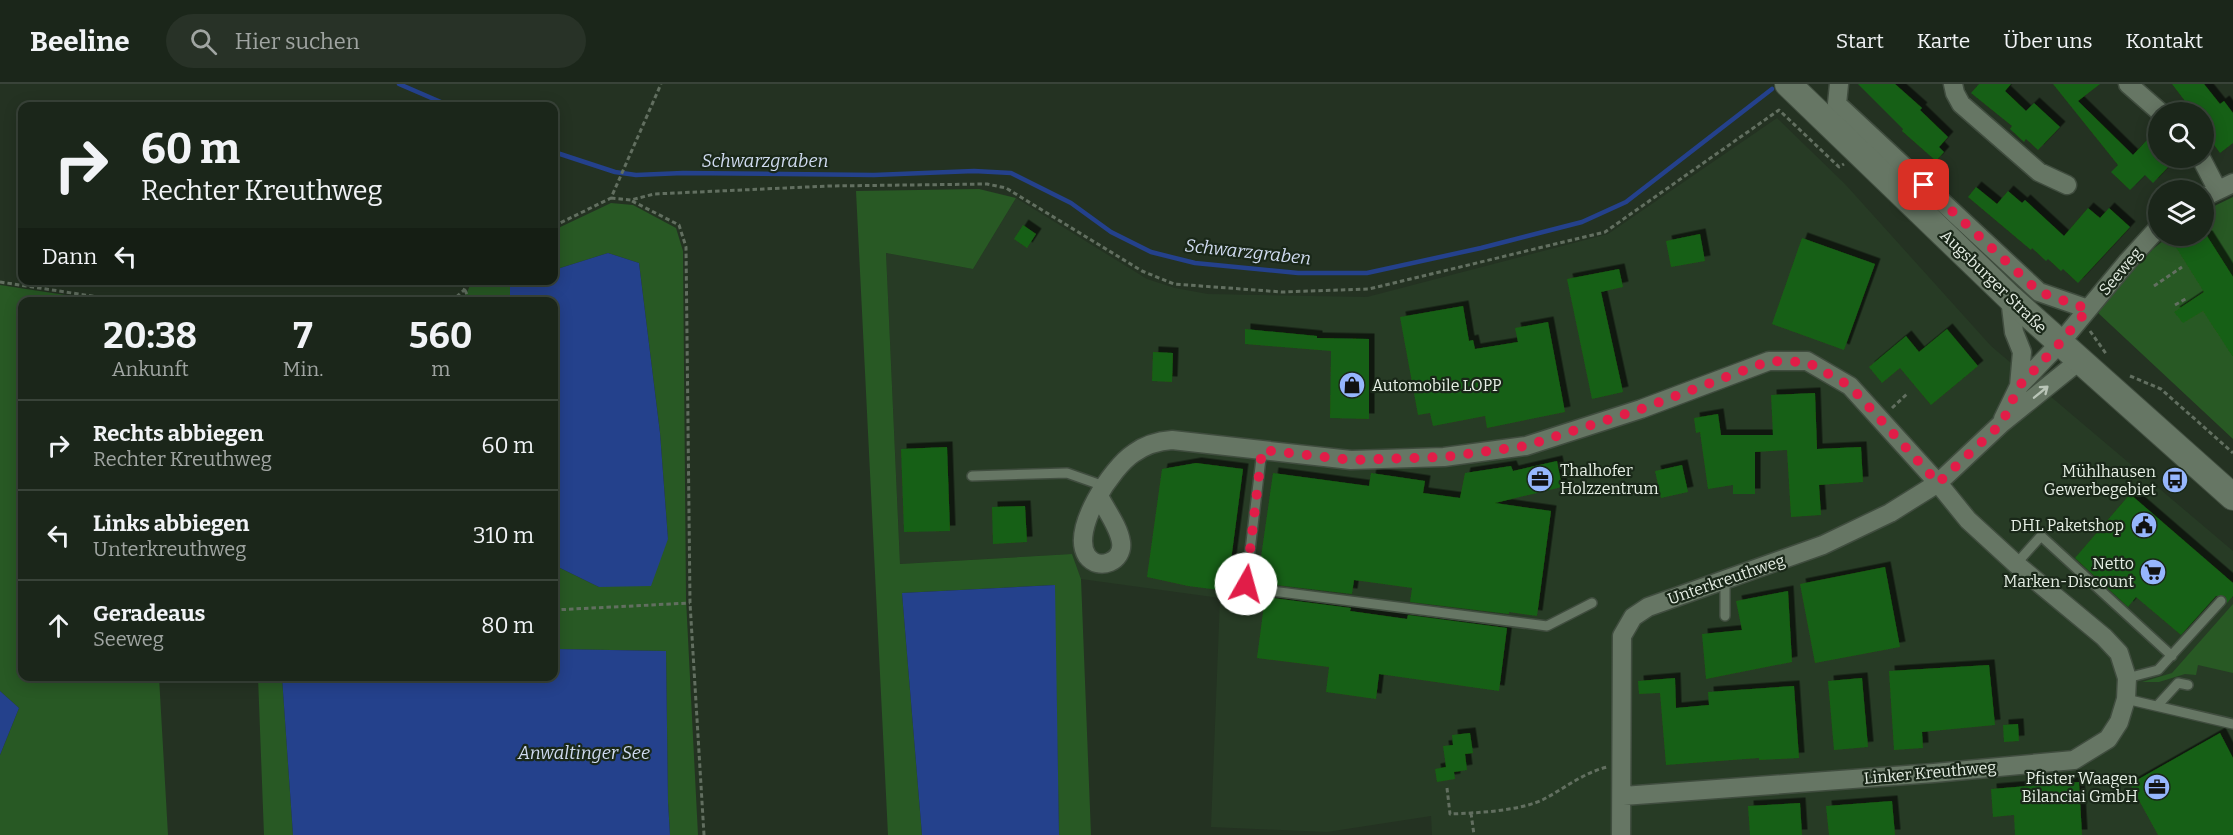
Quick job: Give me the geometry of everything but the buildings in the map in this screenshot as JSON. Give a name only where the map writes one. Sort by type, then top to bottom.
[{"type":"main road","name":"Augsburger Straße","points":[[1788,84],[2010,298],[2233,497]]},
{"type":"street","points":[[1839,84],[1837,104],[2039,292],[2088,309]]},
{"type":"street","points":[[1953,84],[1961,104],[2039,172],[2067,185]]},
{"type":"street","points":[[2128,84],[2149,102]]},
{"type":"street","points":[[2206,168],[2218,189]]},
{"type":"street","name":"Seeweg","points":[[2060,343],[2148,239]]},
{"type":"street","name":"Unterkreuthweg","points":[[2010,298],[2014,332],[2022,352],[2019,386]]},
{"type":"street","name":"Unterkreuthweg","points":[[2002,423],[2019,386],[2060,343]]},
{"type":"street","name":"Linker Kreuthweg","points":[[1101,491],[1131,454],[1160,441],[1173,440],[1351,460],[1444,457],[1526,446],[1641,409],[1769,361],[1807,362],[1850,386],[1938,483],[1968,520],[2016,564],[2104,637],[2119,653],[2127,678],[2127,699],[2119,722],[2108,739],[2074,760],[1934,773],[1623,796]]},
{"type":"street","name":"Unterkreuthweg","points":[[1621,835],[1623,796],[1622,636],[1634,617],[1648,607],[1823,545],[1890,513],[1938,483],[2002,423],[2079,361]]},
{"type":"lane","points":[[1262,450],[1246,584],[1264,590],[1547,626],[1592,603]]},
{"type":"lane","points":[[972,476],[1067,473],[1101,491]]},
{"type":"lane","points":[[2016,564],[2041,536],[2172,656]]},
{"type":"lane","points":[[1725,580],[1725,616]]},
{"type":"lane","points":[[2127,678],[2158,670],[2221,601]]},
{"type":"lane","points":[[2157,706],[2178,683],[2188,685]]},
{"type":"lane","points":[[2127,699],[2233,724]]},
{"type":"path","points":[[611,198],[661,84]]},
{"type":"path","points":[[558,224],[611,198],[631,200],[654,194],[829,186],[987,184],[1006,188],[1142,271],[1174,284],[1282,292],[1369,290],[1605,232],[1779,110],[1839,168],[1861,153]]},
{"type":"path","points":[[631,200],[679,225],[686,247],[690,603],[704,835]]},
{"type":"path","points":[[2154,286],[2182,267]]},
{"type":"path","points":[[0,282],[18,285]]},
{"type":"path","points":[[20,285],[98,297]]},
{"type":"path","points":[[456,297],[466,285]]},
{"type":"path","points":[[464,290],[468,297]]},
{"type":"path","points":[[2175,305],[2187,298]]},
{"type":"path","points":[[2094,334],[2098,344],[2115,362]]},
{"type":"path","points":[[2123,370],[2132,377],[2161,389],[2233,453]]},
{"type":"path","points":[[1880,419],[1908,393]]},
{"type":"path","points":[[558,610],[690,603]]},
{"type":"path","points":[[1447,788],[1450,814],[1497,811],[1541,801],[1591,771],[1622,763]]},
{"type":"path","points":[[1471,813],[1474,835]]},
{"type":"shaded area","points":[[1777,118],[1845,184],[1991,346],[2233,551],[2233,835],[1432,835],[1431,816],[1327,832],[1211,827],[1220,598],[1081,579],[1072,554],[900,564],[886,253],[973,269],[1016,198],[1147,279],[1175,288],[1208,294],[1367,297],[1608,234]]},
{"type":"green space","points":[[979,189],[1016,198],[973,269],[886,253],[900,564],[1072,554],[1081,579],[1091,835],[1059,835],[1054,585],[902,593],[922,835],[888,835],[856,191]]},
{"type":"green space","points":[[2233,197],[2233,439],[2096,311],[2157,246],[2214,246],[2214,206]]},
{"type":"green space","points":[[611,203],[633,205],[676,228],[683,251],[686,599],[698,835],[670,835],[666,651],[558,649],[558,567],[599,587],[668,539],[660,433],[639,263],[608,253],[558,269],[558,228]]},
{"type":"green space","points":[[0,285],[79,297],[18,297],[18,681],[159,681],[168,835],[0,835],[0,755],[19,708],[0,691]]},
{"type":"green space","points":[[470,285],[510,285],[510,297],[465,297]]},
{"type":"green space","points":[[2233,604],[2233,673],[2198,665],[2196,675],[2185,674],[2159,682],[2142,682],[2172,673]]},
{"type":"green space","points":[[258,681],[282,681],[293,835],[264,835]]},
{"type":"water","points":[[608,253],[639,263],[660,433],[668,539],[651,586],[599,587],[558,567],[558,297],[510,297],[510,285],[558,285],[558,269]]},
{"type":"water","points":[[1055,585],[1059,835],[922,835],[902,593]]},
{"type":"water","name":"Anwaltinger See","points":[[558,649],[666,651],[670,835],[293,835],[282,681],[558,681]]},
{"type":"water","points":[[0,691],[19,708],[0,755]]},
{"type":"waterway","name":"Schwarzgraben","points":[[399,84],[441,102]]},
{"type":"waterway","name":"Schwarzgraben","points":[[558,153],[615,172],[636,175],[683,173],[874,175],[974,171],[1011,173],[1071,203],[1111,232],[1151,252],[1195,263],[1298,273],[1367,273],[1481,248],[1582,222],[1626,202],[1772,89]]},
{"type":"place","name":"Automobile LOPP","points":[[1352,385]]},
{"type":"place","name":"Thalhofer Holzzentrum","points":[[1540,479]]},
{"type":"place","name":"Mühlhausen Gewerbegebiet","points":[[2175,480]]},
{"type":"place","name":"DHL Paketshop","points":[[2144,525]]},
{"type":"place","name":"Netto Marken-Discount","points":[[2153,572]]},
{"type":"place","name":"Pfister Waagen Bilanciai GmbH","points":[[2157,787]]},
{"type":"route","points":[[1246,584],[1262,450],[1351,460],[1444,457],[1526,446],[1641,409],[1769,361],[1807,362],[1850,386],[1938,483],[2002,423],[2019,386],[2060,343],[2088,309],[2039,292],[1924,185]]}]
